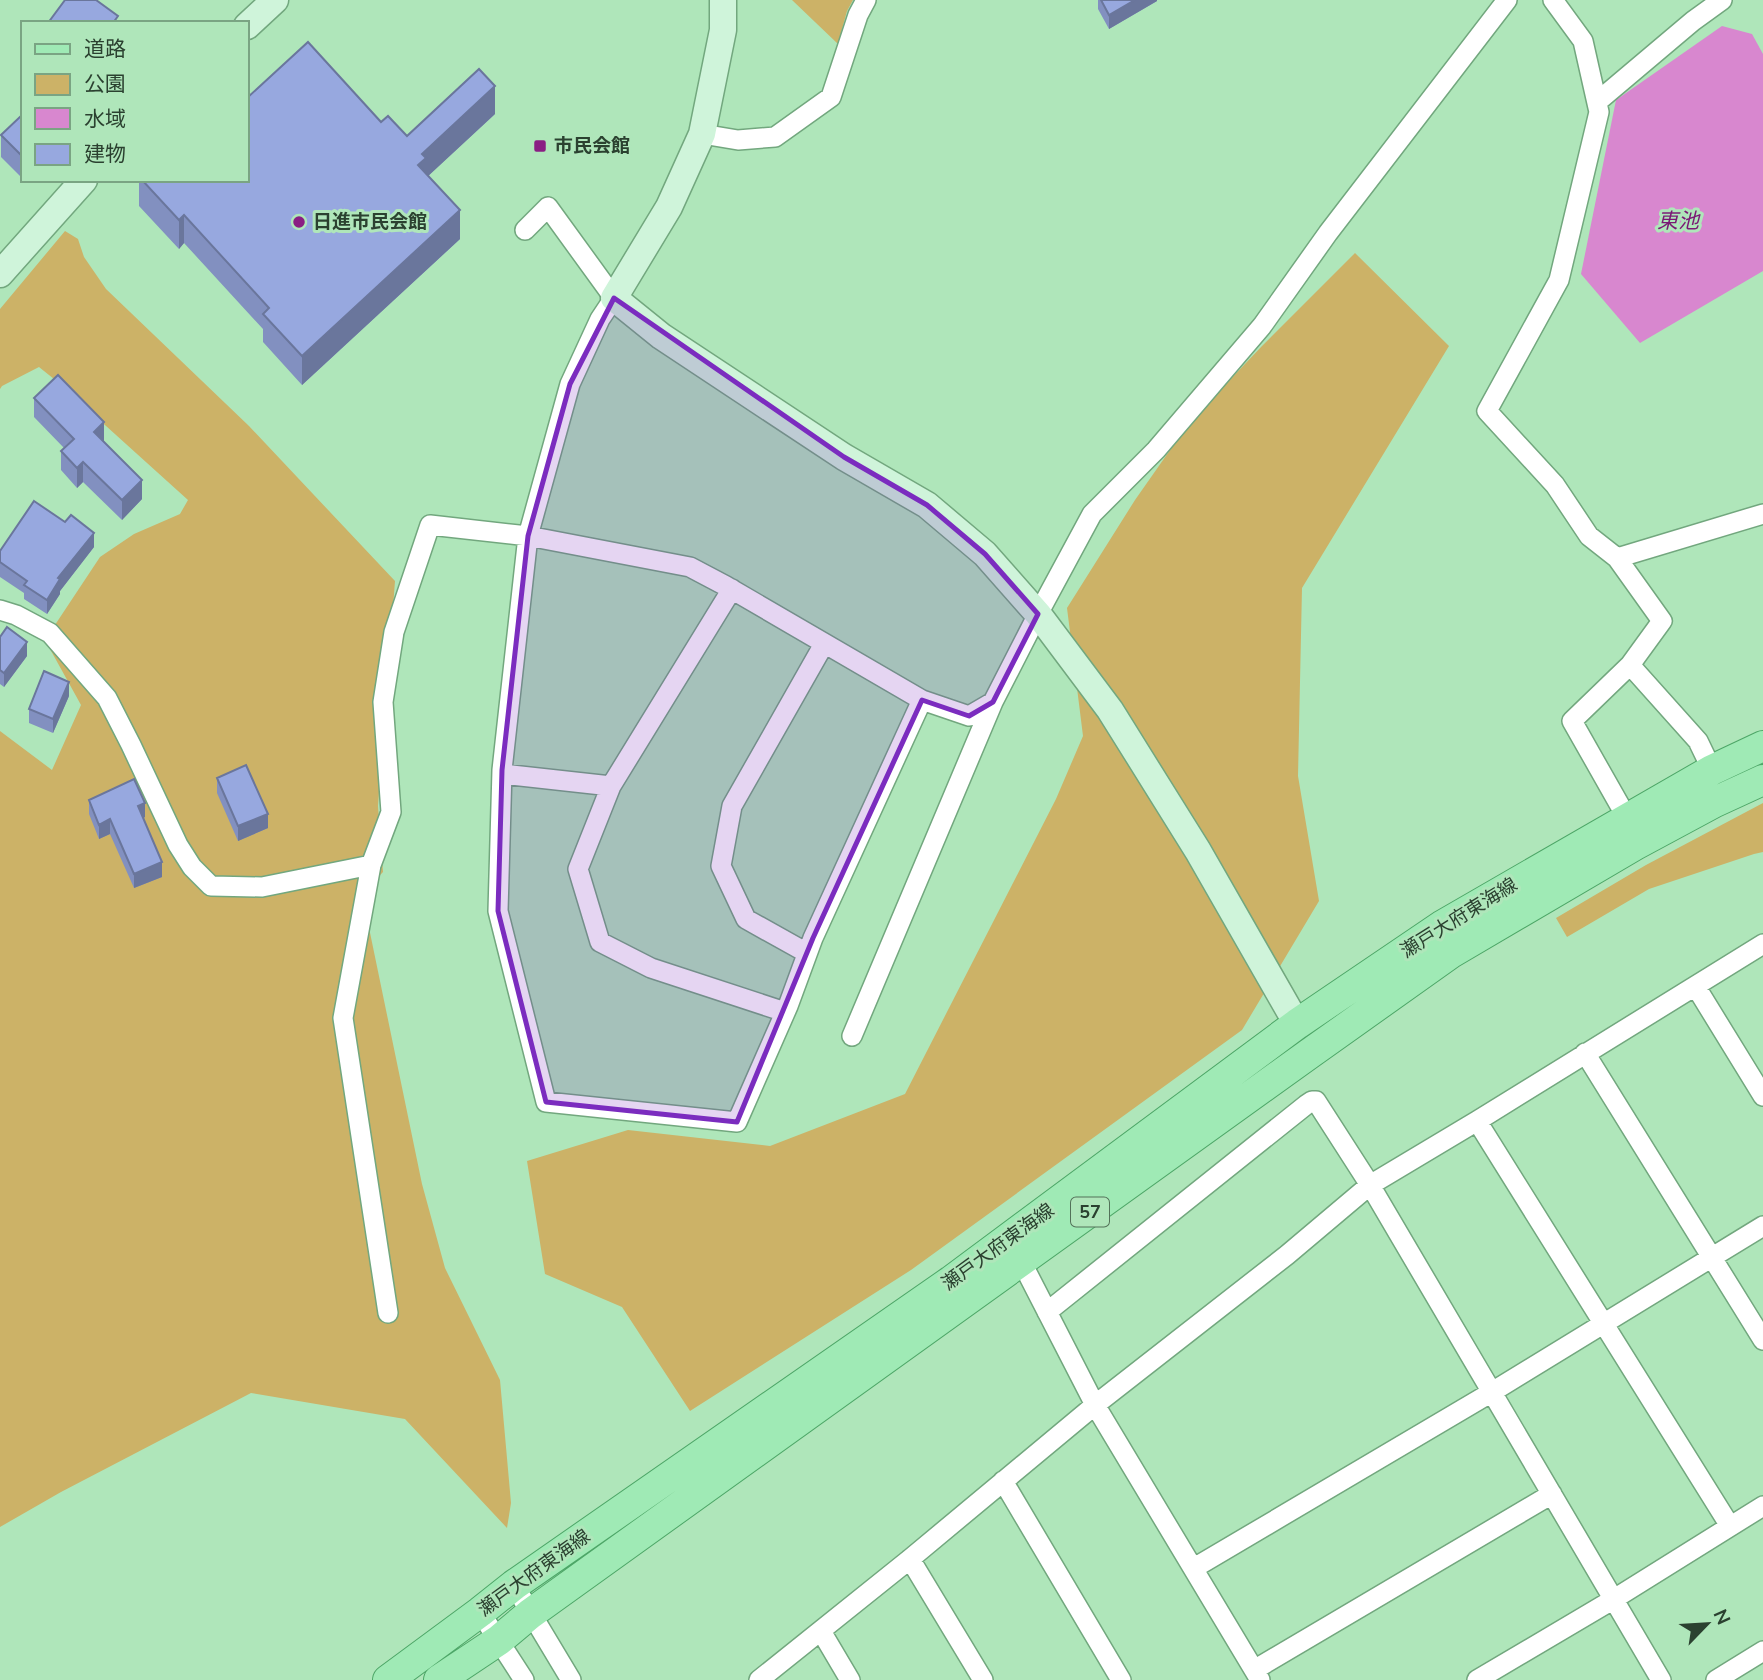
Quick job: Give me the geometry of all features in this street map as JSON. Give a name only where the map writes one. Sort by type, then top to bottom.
[{"type":"main road","name":"瀬戸大府東海線","points":[[388,1680],[514,1585],[951,1281],[1297,1024],[1443,925],[1712,770],[1763,746]]},
{"type":"main road","name":"瀬戸大府東海線","points":[[439,1680],[499,1640],[530,1614],[1451,953],[1635,845],[1715,802],[1763,780]]},
{"type":"street","points":[[248,25],[275,0]]},
{"type":"street","points":[[723,0],[723,30],[702,134],[669,207],[600,319],[570,384],[528,536],[502,774],[498,911],[546,1101],[737,1122],[785,1012],[807,953],[922,700]]},
{"type":"street","points":[[702,134],[738,141],[775,136],[831,97],[858,15],[866,0]]},
{"type":"street","points":[[852,1037],[993,702],[1092,514],[1156,450],[1262,326],[1328,233],[1507,0]]},
{"type":"street","points":[[1553,0],[1583,41],[1599,112],[1559,280],[1487,411],[1555,485],[1589,536],[1617,558],[1662,621],[1629,665],[1572,721],[1627,818]]},
{"type":"street","points":[[1597,102],[1692,21],[1722,0]]},
{"type":"street","points":[[0,274],[82,182]]},
{"type":"street","points":[[525,230],[548,206],[614,298],[661,335],[844,457],[927,505],[985,554],[1038,614],[1110,710],[1198,851],[1297,1024]]},
{"type":"street","points":[[1617,558],[1763,514]]},
{"type":"street","points":[[388,1313],[343,1018],[371,865],[391,812],[383,702],[394,632],[430,525],[528,536],[690,567],[922,700],[969,716],[993,702]]},
{"type":"street","points":[[732,589],[611,786],[578,869],[600,942],[651,968],[785,1012]]},
{"type":"street","points":[[0,610],[16,615],[50,634],[107,698],[178,845],[192,867],[211,886],[262,887],[371,865]]},
{"type":"street","points":[[807,953],[746,919],[721,866],[732,806],[824,644]]},
{"type":"street","points":[[1629,665],[1698,741],[1712,770]]},
{"type":"street","points":[[502,774],[611,786]]},
{"type":"street","points":[[759,1680],[1095,1405],[1286,1255],[1370,1185],[1763,944]]},
{"type":"street","points":[[1696,987],[1763,1097]]},
{"type":"street","points":[[1585,1053],[1763,1340]]},
{"type":"street","points":[[1047,1312],[1312,1101],[1316,1101],[1370,1185],[1661,1680]]},
{"type":"street","points":[[1478,1121],[1730,1526]]},
{"type":"street","points":[[1194,1568],[1763,1226]]},
{"type":"street","points":[[1021,1261],[1095,1405],[1257,1675],[1552,1494]]},
{"type":"street","points":[[1003,1481],[1121,1680]]},
{"type":"street","points":[[1477,1680],[1763,1506]]},
{"type":"street","points":[[910,1559],[983,1680]]},
{"type":"street","points":[[514,1585],[571,1680]]},
{"type":"street","points":[[480,1612],[524,1680]]},
{"type":"street","points":[[821,1631],[850,1680]]},
{"type":"street","points":[[1716,1680],[1763,1651]]},
{"type":"highlighted area","points":[[614,298],[844,457],[927,505],[985,554],[1038,614],[993,702],[969,716],[922,700],[813,938],[737,1122],[546,1102],[498,911],[502,770],[528,536],[570,384]]},
{"type":"green space","points":[[792,0],[853,0],[847,11],[838,44]]},
{"type":"green space","points":[[65,231],[78,239],[84,257],[106,289],[249,426],[395,581],[378,806],[383,872],[362,894],[422,1184],[445,1268],[500,1380],[511,1503],[507,1528],[405,1419],[251,1393],[61,1492],[0,1527],[0,731],[52,770],[81,705],[45,640],[100,557],[134,534],[180,514],[188,500],[39,367],[0,389],[0,309]]},
{"type":"green space","points":[[1355,253],[1449,346],[1302,588],[1298,776],[1319,901],[1242,1030],[911,1270],[690,1411],[622,1307],[545,1274],[527,1161],[628,1130],[770,1146],[905,1094],[1056,799],[1083,736],[1067,608],[1135,500],[1189,423]]},
{"type":"green space","points":[[1763,803],[1763,852],[1649,889],[1567,937],[1556,918],[1646,865]]},
{"type":"water","name":"東池","points":[[1722,26],[1752,34],[1763,54],[1763,271],[1640,343],[1581,274],[1616,100]]},
{"type":"building","points":[[65,0],[96,0],[118,16],[114,21],[49,21]]},
{"type":"building","points":[[1101,0],[1135,0],[1109,15]]},
{"type":"building","name":"日進市民会館","points":[[308,42],[381,122],[388,116],[407,136],[479,69],[495,86],[422,154],[426,158],[418,165],[460,210],[302,356],[263,314],[269,308],[184,215],[179,220],[144,182],[248,182],[248,97]]},
{"type":"building","points":[[21,116],[21,155],[1,135]]},
{"type":"building","points":[[58,375],[104,422],[94,432],[142,480],[122,500],[83,462],[77,468],[61,451],[74,439],[34,398]]},
{"type":"building","points":[[34,501],[65,522],[71,515],[94,533],[58,578],[60,579],[47,600],[24,585],[27,581],[0,562],[0,551]]},
{"type":"building","points":[[7,627],[27,642],[4,673],[0,670],[0,637]]},
{"type":"building","points":[[44,671],[69,682],[53,719],[29,709]]},
{"type":"building","points":[[246,765],[268,814],[238,826],[217,778]]},
{"type":"building","points":[[134,779],[145,803],[138,806],[162,862],[134,874],[110,819],[99,825],[89,800]]},
{"type":"place","name":"市民会館","points":[[540,146]]},
{"type":"place","name":"日進市民会館","points":[[299,222]]}]
